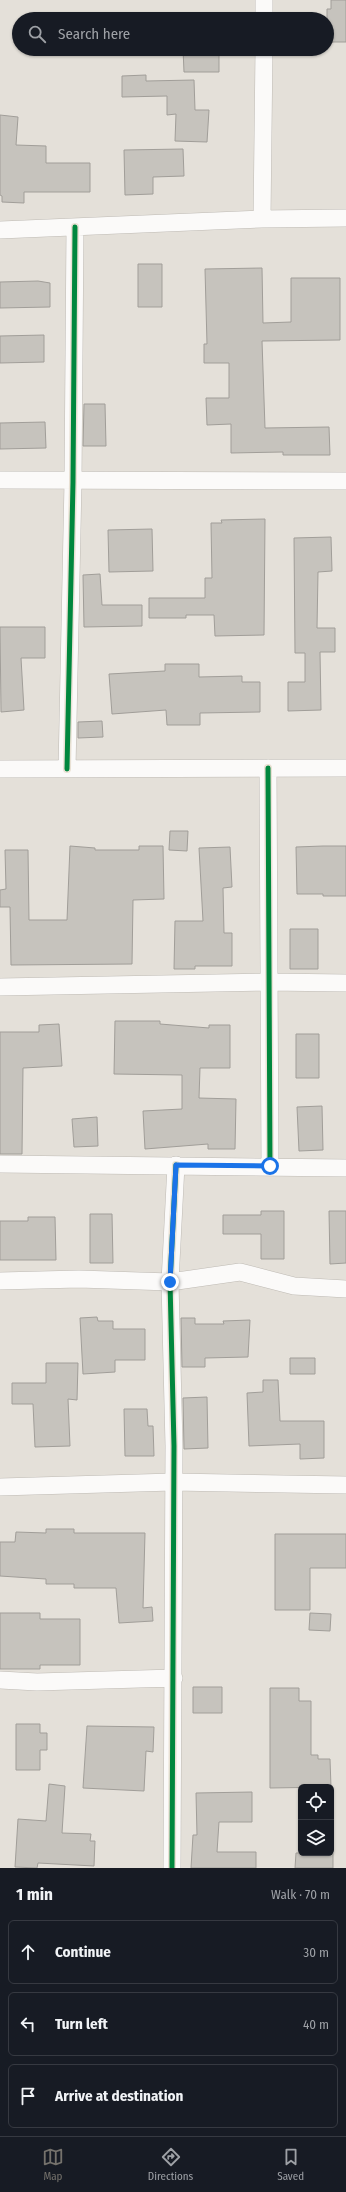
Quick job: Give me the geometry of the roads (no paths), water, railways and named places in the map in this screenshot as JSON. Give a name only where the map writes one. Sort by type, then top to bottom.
[{"type":"street","points":[[264,0],[264,12]]},
{"type":"street","points":[[262,219],[264,56]]},
{"type":"street","points":[[0,230],[262,219],[346,218]]},
{"type":"street","points":[[68,769],[73,482],[75,227]]},
{"type":"street","points":[[0,480],[73,482],[346,481]]},
{"type":"street","points":[[268,768],[270,1166]]},
{"type":"street","points":[[0,769],[346,768]]},
{"type":"street","points":[[0,988],[268,982],[346,983]]},
{"type":"street","points":[[0,1164],[346,1168]]},
{"type":"street","points":[[172,1868],[174,1446],[170,1282],[176,1165]]},
{"type":"street","points":[[0,1281],[79,1279],[170,1282],[240,1272],[294,1286],[346,1289]]},
{"type":"street","points":[[0,1487],[173,1482],[346,1485]]},
{"type":"street","points":[[0,1680],[37,1682],[174,1678]]}]
